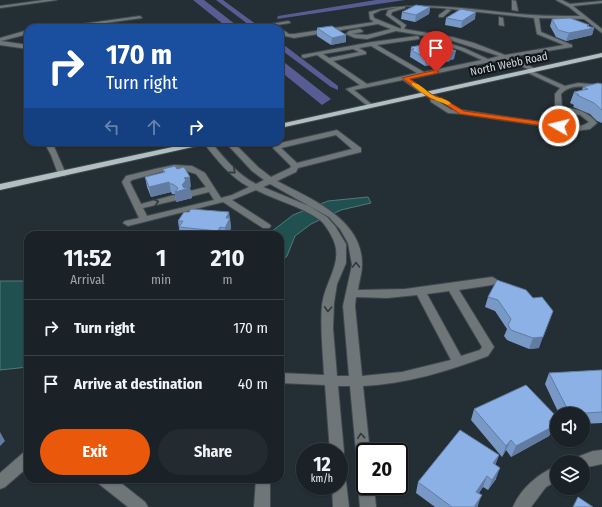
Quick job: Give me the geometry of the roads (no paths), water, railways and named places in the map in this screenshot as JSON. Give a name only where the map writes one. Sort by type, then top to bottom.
[{"type":"main road","name":"North Webb Road","points":[[284,125],[602,54]]},
{"type":"main road","points":[[0,187],[189,146]]},
{"type":"street","points":[[0,7],[55,0]]},
{"type":"street","points":[[558,0],[570,5],[591,23],[602,29]]},
{"type":"street","points":[[514,1],[514,12]]},
{"type":"street","points":[[557,17],[549,12],[514,12],[502,16],[450,8],[438,4],[407,2],[382,6],[371,13],[372,19],[378,23],[398,29],[424,33],[488,48],[533,70],[565,88]]},
{"type":"street","points":[[570,5],[602,2]]},
{"type":"street","points":[[388,26],[351,32],[349,34],[355,37],[361,37],[383,34],[405,27],[389,17],[388,14],[390,11],[401,8],[431,7],[438,4]]},
{"type":"street","points":[[441,16],[450,8]]},
{"type":"street","points":[[514,12],[536,17],[586,18]]},
{"type":"street","points":[[502,16],[502,25]]},
{"type":"street","points":[[87,24],[140,17]]},
{"type":"street","points":[[371,106],[349,89],[506,57],[570,46],[539,32],[536,17]]},
{"type":"street","points":[[274,24],[288,22]]},
{"type":"street","points":[[284,33],[294,36],[378,23]]},
{"type":"street","points":[[0,40],[24,33]]},
{"type":"street","points":[[417,38],[424,33]]},
{"type":"street","points":[[304,56],[417,38],[455,46],[489,61]]},
{"type":"street","points":[[0,43],[24,46]]},
{"type":"street","points":[[372,44],[423,74]]},
{"type":"street","points":[[328,60],[364,53],[355,48]]},
{"type":"street","points":[[320,54],[366,86]]},
{"type":"street","points":[[533,70],[574,86]]},
{"type":"street","points":[[405,78],[433,98],[433,101],[450,112],[462,112],[576,129],[587,127],[593,123],[590,118],[577,112],[559,109]]},
{"type":"street","points":[[559,126],[558,94],[565,88],[574,86],[602,87]]},
{"type":"street","points":[[128,224],[235,197],[293,170],[295,166],[358,150],[337,132],[284,145]]},
{"type":"street","points":[[50,146],[62,174]]},
{"type":"street","points":[[210,146],[227,166],[246,182],[274,196],[310,206]]},
{"type":"street","points":[[233,146],[255,169],[271,181],[344,228],[353,243],[357,265],[349,306],[362,443]]},
{"type":"street","points":[[279,146],[277,148],[295,166]]},
{"type":"street","points":[[144,219],[126,182],[129,178],[170,168],[185,168],[198,172],[222,200],[228,202],[266,226]]},
{"type":"street","points":[[189,194],[211,188]]},
{"type":"street","points":[[138,206],[174,198]]},
{"type":"street","points":[[328,217],[341,244],[342,253],[341,264],[332,284],[328,303],[327,328],[336,443]]},
{"type":"street","points":[[352,294],[375,295],[492,282]]},
{"type":"street","points":[[284,378],[356,380],[401,378],[434,370],[484,353],[488,347],[452,287]]},
{"type":"street","points":[[420,291],[458,362]]},
{"type":"street","points":[[590,459],[602,457]]},
{"type":"street","points":[[0,482],[24,461]]},
{"type":"street","points":[[521,507],[541,482],[550,477]]},
{"type":"street","points":[[109,483],[140,507]]},
{"type":"street","points":[[262,507],[263,483]]},
{"type":"street","points":[[340,495],[341,507]]},
{"type":"street","points":[[367,495],[368,507]]}]
